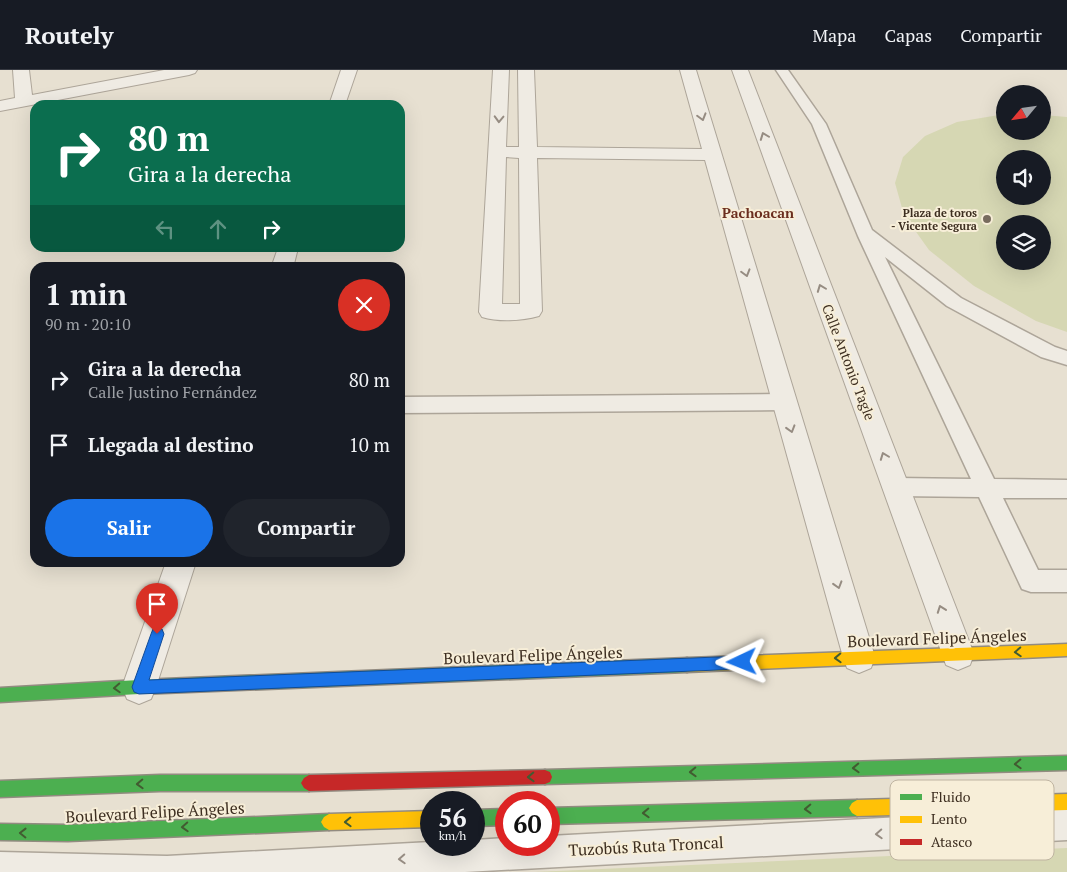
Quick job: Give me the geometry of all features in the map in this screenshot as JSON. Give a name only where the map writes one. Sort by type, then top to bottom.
[{"type":"main road","name":"Boulevard Felipe Ángeles","points":[[0,695],[139,687],[1067,650]]},
{"type":"main road","points":[[0,789],[160,783],[258,784],[1067,763]]},
{"type":"main road","points":[[1054,802],[1067,802]]},
{"type":"main road","points":[[560,816],[890,807]]},
{"type":"main road","name":"Boulevard Felipe Ángeles","points":[[0,832],[68,833],[202,826],[420,820]]},
{"type":"street","points":[[21,70],[24,101]]},
{"type":"street","points":[[0,106],[190,70]]},
{"type":"street","points":[[339,100],[349,70]]},
{"type":"street","points":[[501,70],[490,312],[531,311],[526,70]]},
{"type":"street","points":[[688,70],[859,658]]},
{"type":"street","name":"Calle Antonio Tagle","points":[[740,70],[958,654]]},
{"type":"street","points":[[498,152],[713,155]]},
{"type":"street","points":[[493,249],[529,248]]},
{"type":"street","points":[[139,687],[180,567]]},
{"type":"lane","points":[[782,70],[819,124],[865,232],[1031,581],[1067,581]]},
{"type":"lane","points":[[865,232],[954,302],[1048,352],[1067,358]]},
{"type":"lane","points":[[405,405],[783,402]]},
{"type":"lane","points":[[896,487],[1067,489]]},
{"type":"lane","name":"Tuzobús Ruta Troncal","points":[[1054,825],[1067,824]]},
{"type":"lane","name":"Tuzobús Ruta Troncal","points":[[0,868],[167,872],[890,833]]},
{"type":"green space","name":"Plaza de toros - Vicente Segura","points":[[996,116],[996,140],[1051,140],[1051,116],[1067,117],[1067,332],[1036,321],[974,286],[929,250],[904,215],[895,183],[903,157],[925,136],[957,122]]},
{"type":"green space","points":[[1067,848],[1067,872],[534,872],[890,856],[890,860],[1054,860],[1054,849]]},
{"type":"traffic: fast","points":[[0,695],[139,687],[687,665]]},
{"type":"traffic: fast","points":[[545,777],[1067,763]]},
{"type":"traffic: fast","points":[[0,789],[160,783],[309,783]]},
{"type":"traffic: fast","points":[[560,816],[857,808]]},
{"type":"traffic: fast","points":[[485,818],[495,817]]},
{"type":"traffic: fast","points":[[0,832],[68,833],[329,822]]},
{"type":"traffic: slow","points":[[687,665],[1067,650]]},
{"type":"traffic: slow","points":[[1054,802],[1067,802]]},
{"type":"traffic: slow","points":[[857,808],[890,807]]},
{"type":"traffic: slow","points":[[329,822],[420,819]]},
{"type":"traffic: jam","points":[[309,783],[545,777]]},
{"type":"place","name":"Plaza de toros - Vicente Segura","points":[[987,219]]},
{"type":"district","name":"Pachoacan","points":[[758,212]]},
{"type":"route","points":[[157,634],[139,687],[742,662]]}]
